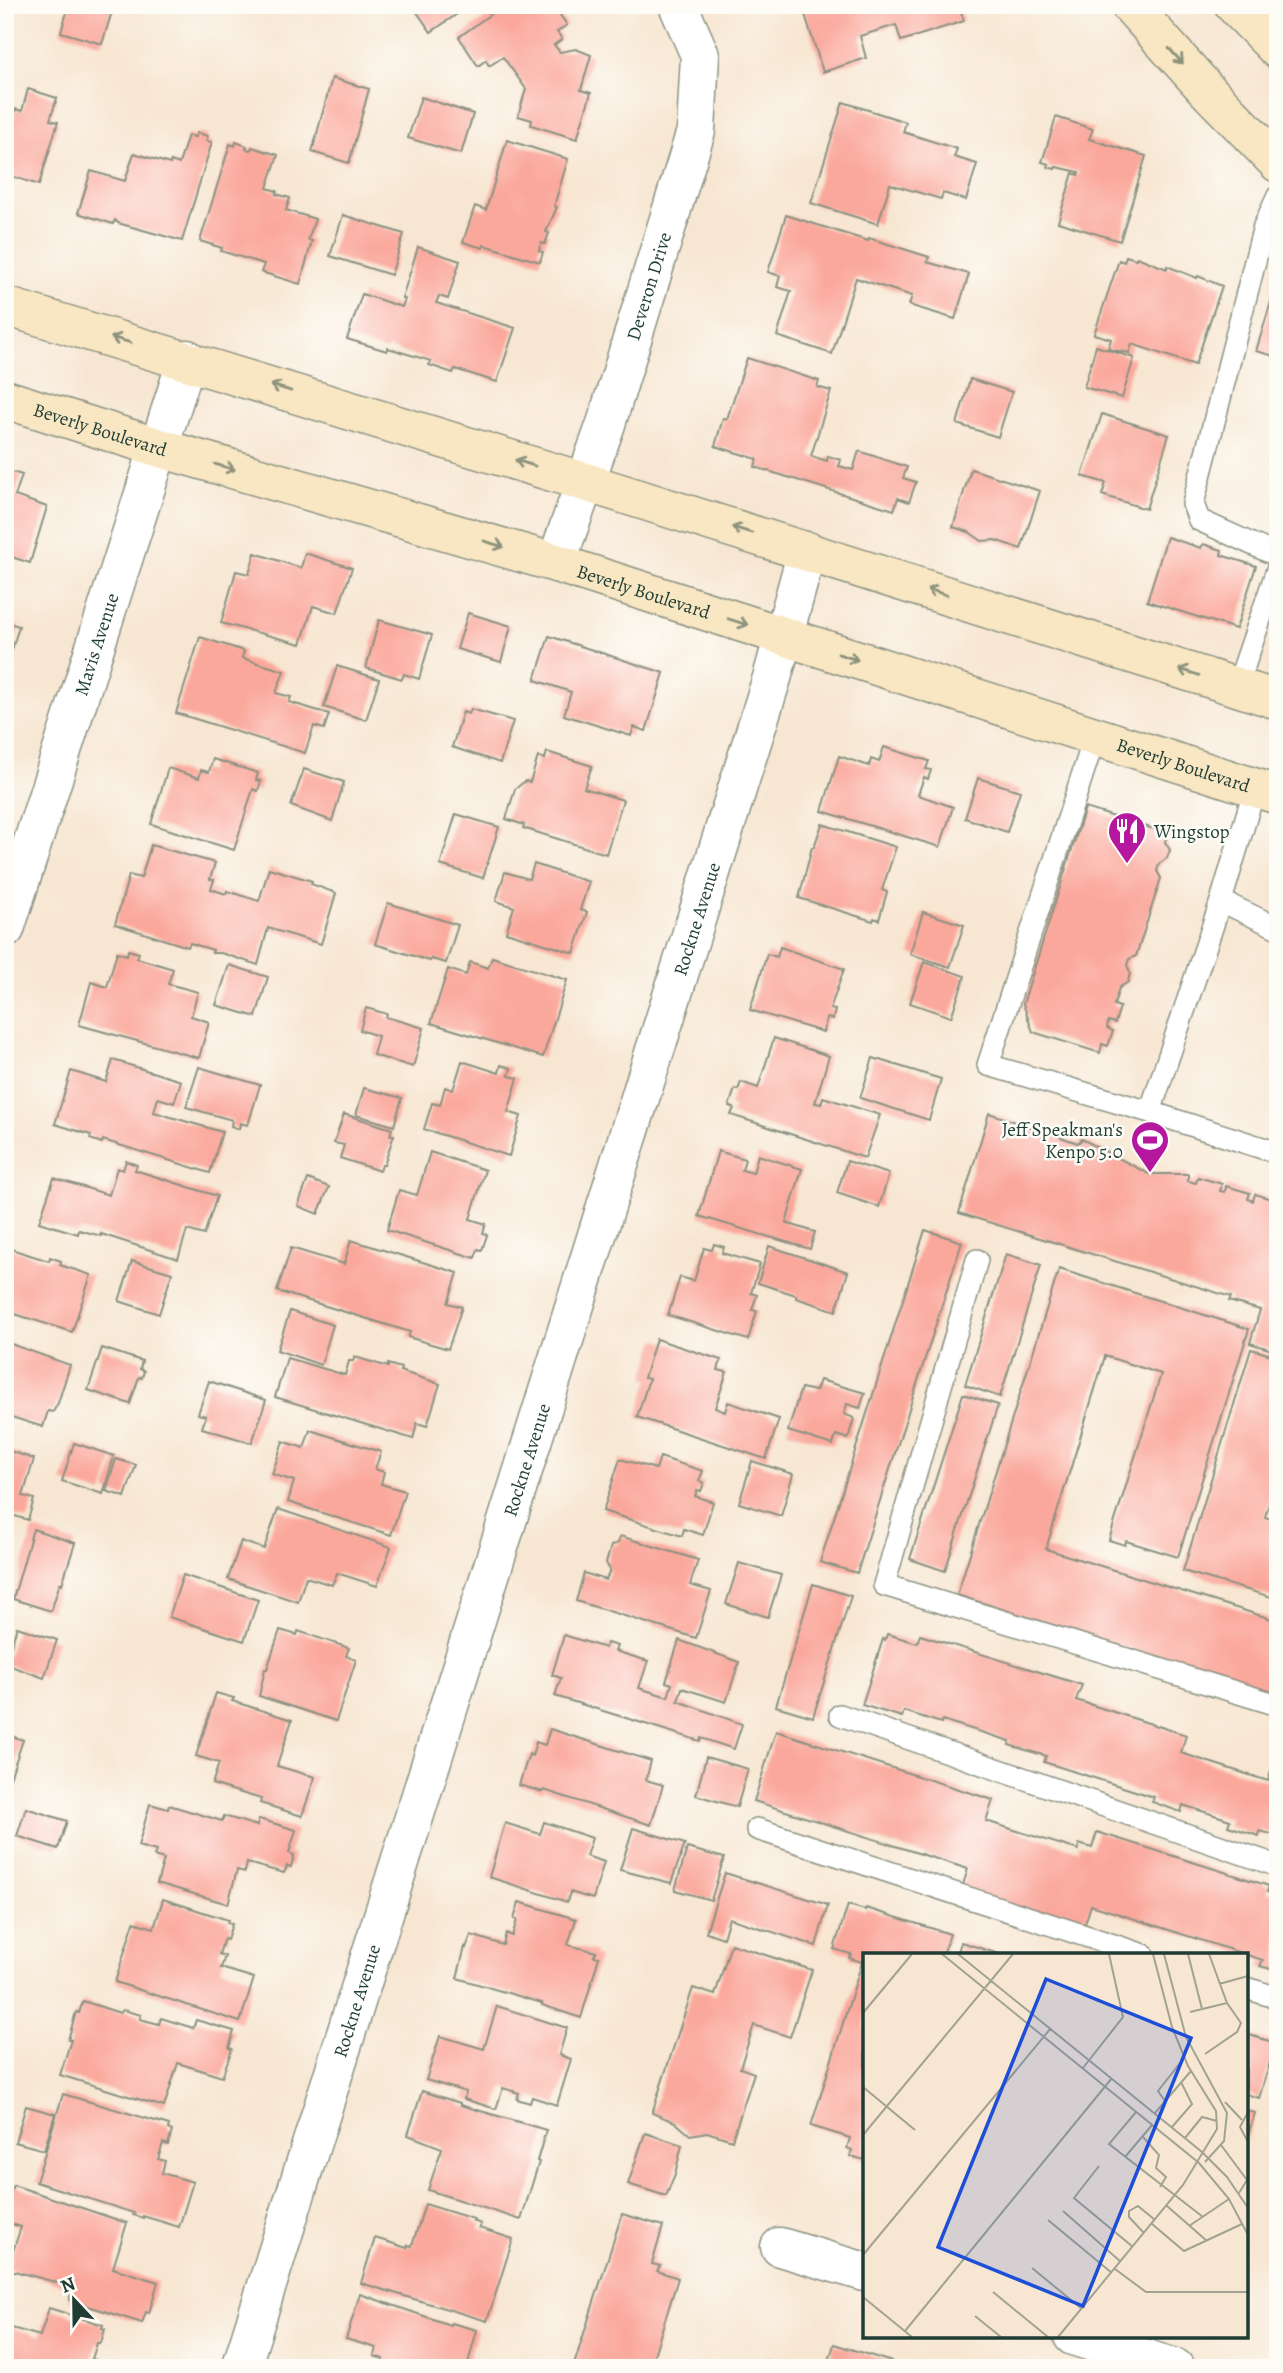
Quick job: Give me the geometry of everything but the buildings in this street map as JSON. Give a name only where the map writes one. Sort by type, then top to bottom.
[{"type":"main road","points":[[1130,5],[1278,163]]},
{"type":"main road","points":[[1234,5],[1278,50]]},
{"type":"main road","points":[[5,306],[187,359],[585,482],[1278,700]]},
{"type":"main road","name":"Beverly Boulevard","points":[[5,399],[159,448],[556,563],[1266,792]]},
{"type":"street","name":"Deveron Drive","points":[[556,563],[610,411],[695,131],[700,55],[678,5]]},
{"type":"street","name":"Mavis Avenue","points":[[5,929],[187,359]]},
{"type":"street","name":"Rockne Avenue","points":[[241,2368],[755,732],[807,551]]},
{"type":"street","points":[[780,2247],[863,2271]]},
{"type":"street","points":[[1079,2338],[1175,2368]]},
{"type":"lane","points":[[1278,196],[1264,226],[1193,504],[1199,520],[1278,556]]},
{"type":"lane","points":[[1237,687],[1278,567]]},
{"type":"lane","points":[[1095,736],[988,1065],[1278,1153]]},
{"type":"lane","points":[[1150,1112],[1220,901],[1266,792]]},
{"type":"lane","points":[[1220,901],[1278,928]]},
{"type":"lane","points":[[977,1260],[884,1585],[1278,1705]]},
{"type":"lane","points":[[840,1715],[1278,1866]]},
{"type":"lane","points":[[757,1829],[1138,1953]]},
{"type":"lane","points":[[1248,1989],[1278,1998]]},
{"type":"place","name":"Wingstop","points":[[1127,865]]},
{"type":"place","name":"Jeff Speakman's Kenpo 5.0","points":[[1150,1174]]}]
